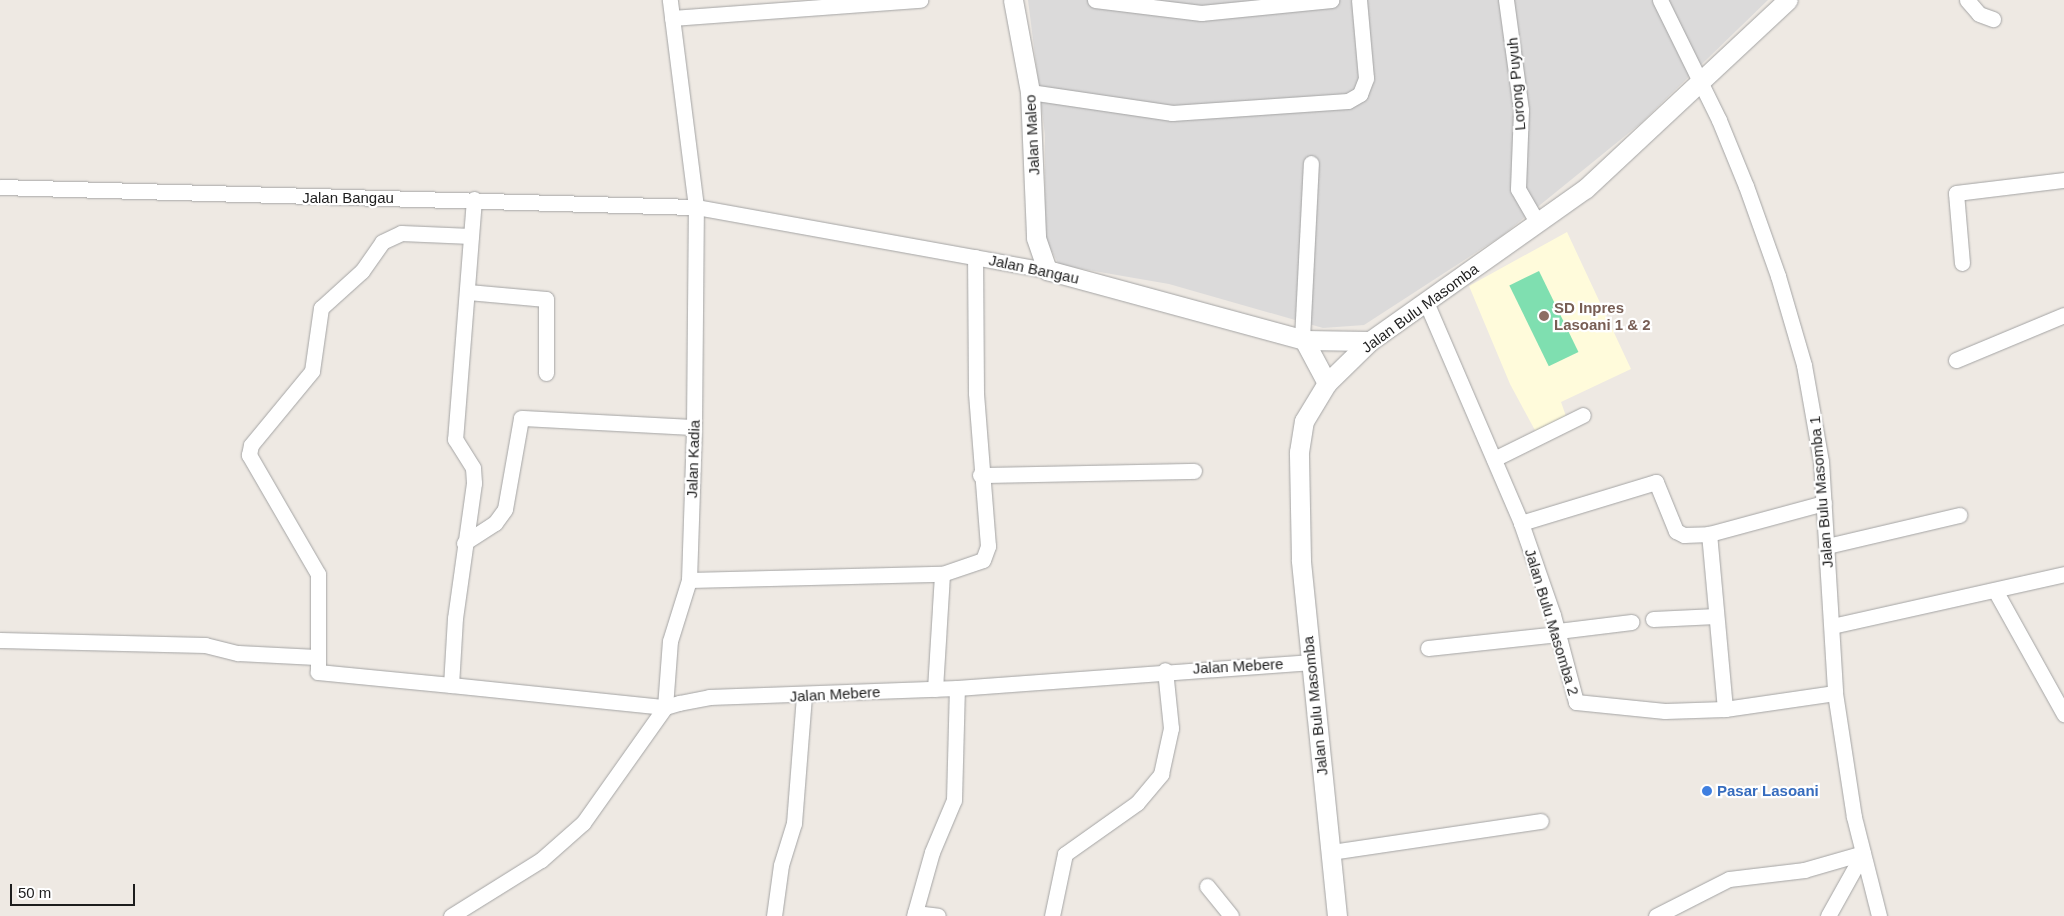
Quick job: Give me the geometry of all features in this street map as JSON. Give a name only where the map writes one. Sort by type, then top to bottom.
[{"type":"street","points":[[670,0],[696,207]]},
{"type":"street","points":[[672,18],[920,0]]},
{"type":"street","name":"Jalan Maleo","points":[[1013,0],[1030,92],[1036,238],[1047,270]]},
{"type":"street","points":[[1095,0],[1201,13],[1331,0]]},
{"type":"street","points":[[1030,92],[1172,113],[1218,113],[1348,101],[1360,94],[1366,78],[1359,0]]},
{"type":"street","name":"Lorong Puyuh","points":[[1506,0],[1521,110],[1518,189],[1538,223]]},
{"type":"street","name":"Jalan Bulu Masomba 1","points":[[1660,0],[1722,128],[1778,276],[1814,409],[1824,503],[1836,693],[1863,853],[1879,916]]},
{"type":"street","name":"Jalan Bulu Masomba","points":[[1337,916],[1309,662],[1299,452],[1304,420],[1327,384],[1370,340],[1538,223],[1619,160],[1788,0]]},
{"type":"street","points":[[1967,0],[1979,14],[1993,19]]},
{"type":"street","points":[[1311,163],[1303,340],[1327,384]]},
{"type":"street","points":[[1962,263],[1956,192],[2064,180]]},
{"type":"street","name":"Jalan Bangau","points":[[0,187],[286,198],[474,199],[696,207],[1047,270],[1303,340],[1370,340]]},
{"type":"street","points":[[451,685],[464,543],[474,473],[455,439],[474,199]]},
{"type":"street","name":"Jalan Kadia","points":[[665,707],[670,641],[689,580],[694,426],[696,207]]},
{"type":"street","points":[[0,640],[205,645],[238,652],[316,657],[318,574],[249,455],[251,445],[312,371],[321,308],[362,271],[382,242],[401,233],[471,236]]},
{"type":"street","points":[[689,580],[942,574],[976,565],[986,555],[980,475],[975,257]]},
{"type":"street","points":[[468,292],[546,299],[546,373]]},
{"type":"street","name":"Jalan Bulu Masomba 2","points":[[1426,302],[1521,523],[1558,633],[1576,702],[1666,711],[1724,709],[1836,693]]},
{"type":"street","points":[[1956,360],[2064,315]]},
{"type":"street","points":[[1494,459],[1583,415]]},
{"type":"street","points":[[464,543],[495,523],[505,509],[521,418],[694,426]]},
{"type":"street","points":[[980,475],[1194,471]]},
{"type":"street","points":[[1521,523],[1656,482],[1676,531],[1684,535],[1709,534],[1824,503]]},
{"type":"street","points":[[1827,546],[1960,515]]},
{"type":"street","points":[[1709,534],[1724,709]]},
{"type":"street","points":[[935,689],[942,574]]},
{"type":"street","points":[[1832,626],[1996,592],[2064,574]]},
{"type":"street","points":[[1996,592],[2064,714]]},
{"type":"street","points":[[1653,619],[1716,616]]},
{"type":"street","points":[[1428,648],[1558,633],[1630,622]]},
{"type":"street","name":"Jalan Mebere","points":[[316,657],[319,672],[665,707],[709,697],[804,697],[957,688],[1165,670],[1309,662]]},
{"type":"street","points":[[1052,916],[1065,854],[1137,803],[1161,774],[1171,728],[1165,670]]},
{"type":"street","points":[[938,916],[915,914],[932,852],[954,800],[957,688]]},
{"type":"street","points":[[774,916],[780,865],[794,823],[804,697]]},
{"type":"street","points":[[451,916],[540,860],[583,823],[665,707]]},
{"type":"street","points":[[1331,852],[1541,821]]},
{"type":"street","points":[[1656,916],[1729,879],[1804,870],[1863,853]]},
{"type":"street","points":[[1828,916],[1863,853]]},
{"type":"street","points":[[1207,886],[1231,916]]},
{"type":"shaded area","points":[[1028,0],[1768,0],[1641,123],[1503,235],[1364,325],[1323,328],[1169,284],[1059,265],[1045,238],[1045,135]]},
{"type":"shaded area","name":"SD Inpres Lasoani 1 & 2","points":[[1567,232],[1631,369],[1561,402],[1567,419],[1537,434],[1510,384],[1469,286]]},
{"type":"green space","points":[[1539,271],[1578,352],[1549,366],[1509,285]]},
{"type":"place","name":"SD Inpres Lasoani 1 & 2","points":[[1544,316]]},
{"type":"place","name":"Pasar Lasoani","points":[[1707,791]]}]
